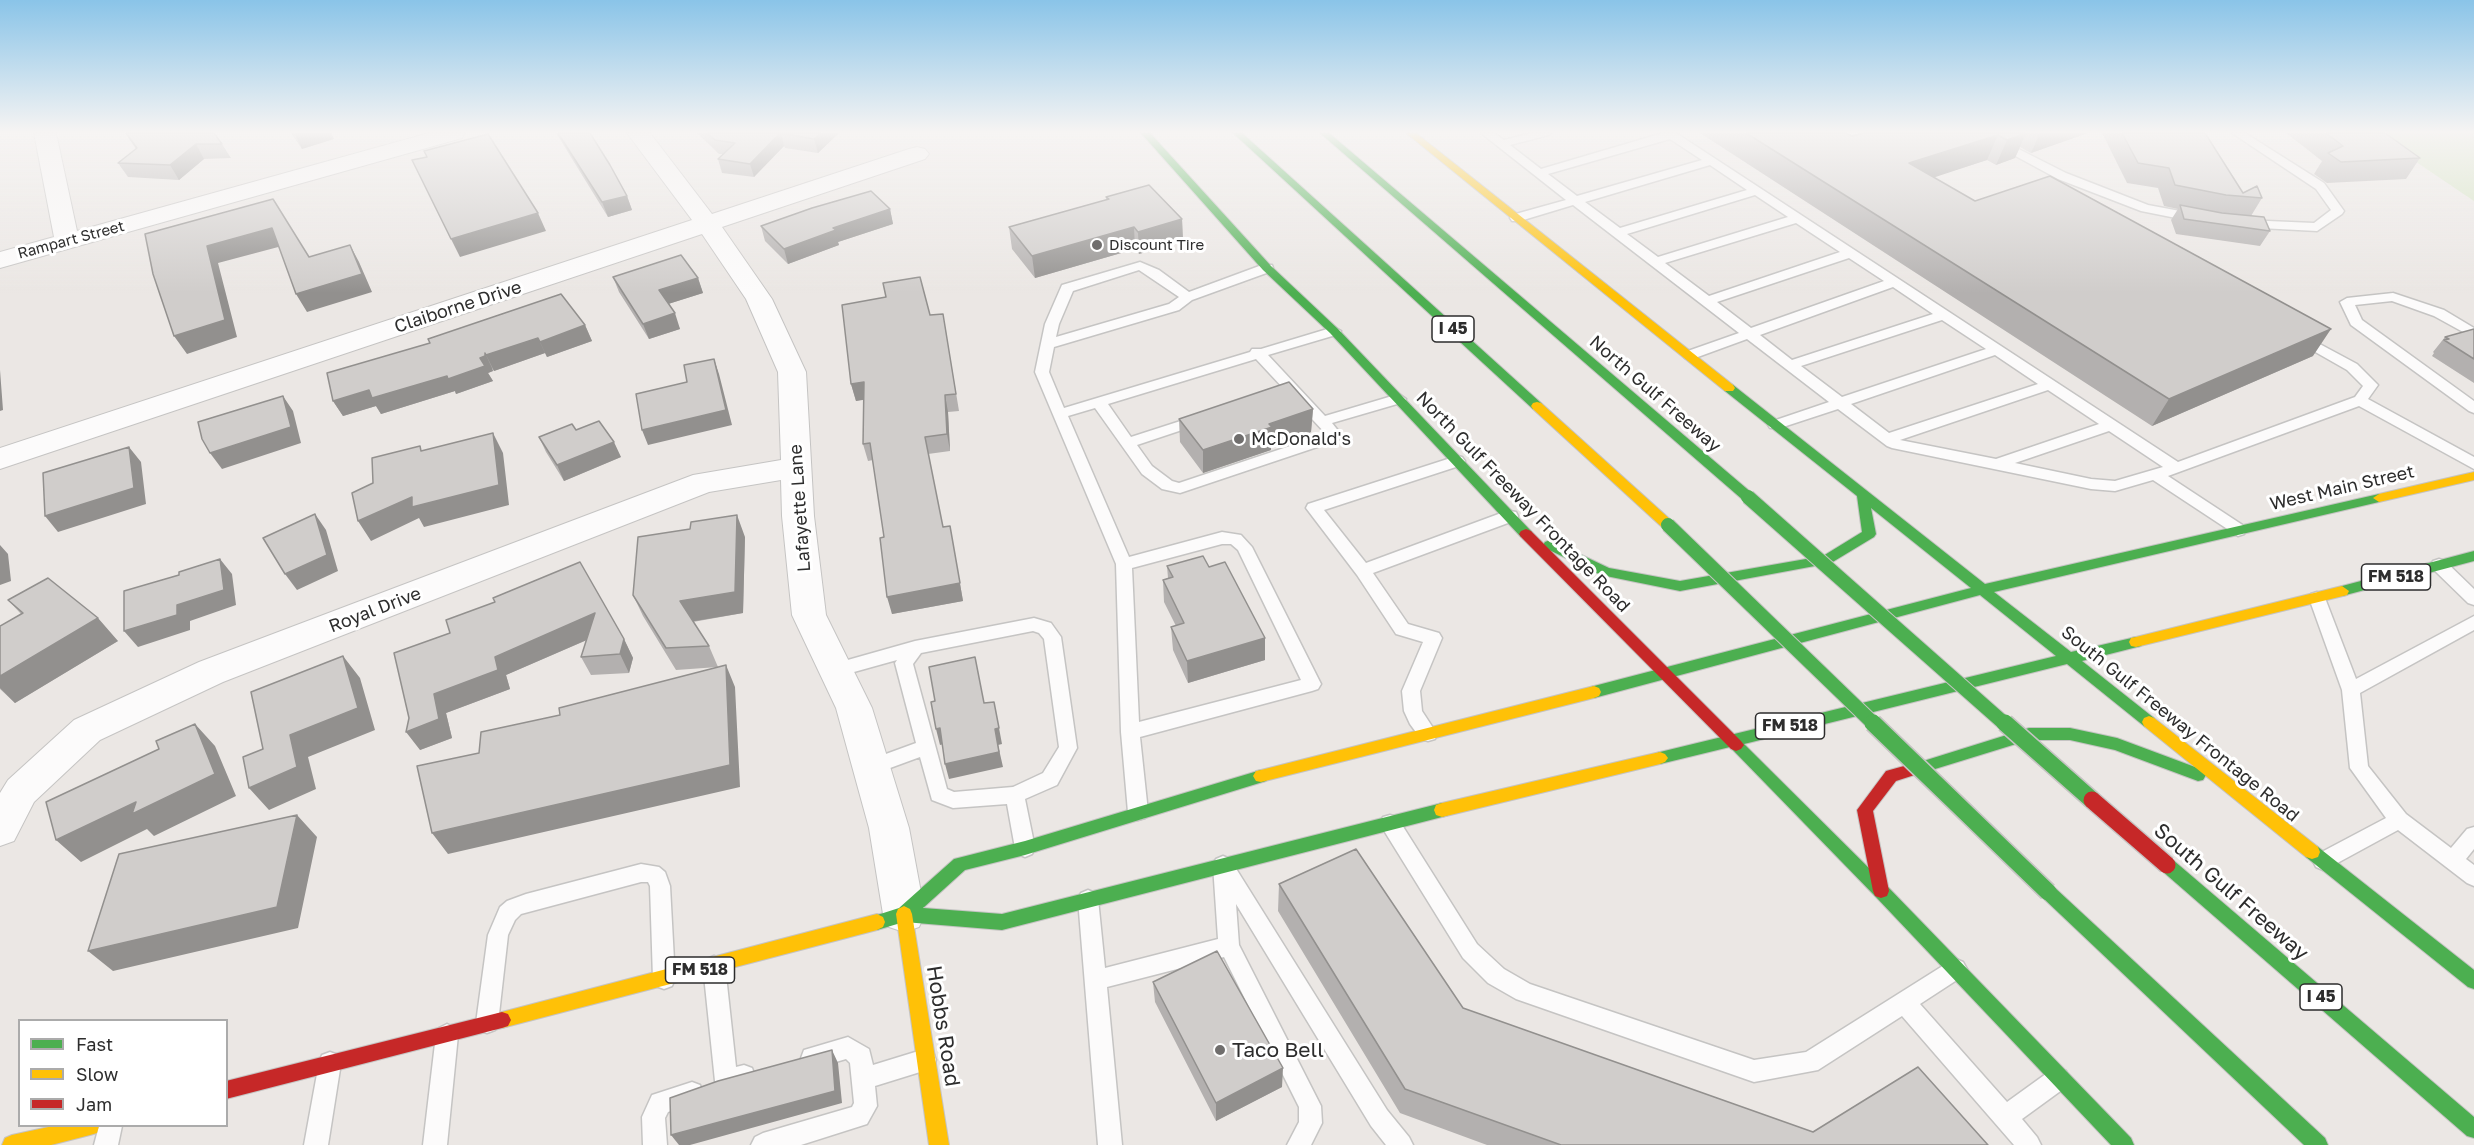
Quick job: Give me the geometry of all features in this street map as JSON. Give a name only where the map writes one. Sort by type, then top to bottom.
[{"type":"main road","name":"North Gulf Freeway Frontage Road","points":[[1193,186],[1267,268],[1334,331],[1524,532],[1666,673],[1729,741],[1881,891]]},
{"type":"main road","name":"I 45","points":[[1296,186],[1668,525],[2048,892],[2318,1145]]},
{"type":"main road","name":"North Gulf Freeway","points":[[1386,186],[1748,498],[1960,686]]},
{"type":"main road","points":[[1476,186],[1863,495],[1869,534],[1826,560],[1680,586],[1606,572],[1524,532]]},
{"type":"main road","name":"West Main Street","points":[[1984,589],[2474,476]]},
{"type":"main road","name":"South Gulf Freeway Frontage Road","points":[[1863,495],[2474,981]]},
{"type":"main road","name":"FM 518","points":[[228,1089],[664,979],[904,914],[1002,922],[1390,823],[2317,598],[2474,555]]},
{"type":"main road","name":"FM 518","points":[[904,914],[960,864],[1025,848],[1263,775],[1643,679],[1984,589]]},
{"type":"main road","name":"South Gulf Freeway","points":[[1960,686],[2474,1130]]},
{"type":"main road","points":[[2124,1145],[1881,891],[1865,810],[1891,776],[2029,734],[2070,734],[2117,744],[2233,789]]},
{"type":"main road","name":"Hobbs Road","points":[[904,914],[939,1145]]},
{"type":"main road","points":[[12,1145],[82,1127]]},
{"type":"street","points":[[56,186],[67,241]]},
{"type":"street","name":"Rampart Street","points":[[0,260],[263,186]]},
{"type":"street","name":"Lafayette Lane","points":[[678,186],[759,299],[792,372],[798,516],[809,615],[854,708],[889,828],[904,914]]},
{"type":"street","name":"Claiborne Drive","points":[[0,459],[819,186]]},
{"type":"street","name":"Royal Drive","points":[[0,829],[21,791],[87,730],[211,672],[704,482],[796,468]]},
{"type":"lane","points":[[1557,186],[1892,443],[1995,465],[2091,484],[2115,486],[2176,468],[2360,400],[2371,385],[2365,379],[2352,367],[2292,333]]},
{"type":"lane","points":[[1515,218],[1623,186]]},
{"type":"lane","points":[[1749,186],[2176,468]]},
{"type":"lane","points":[[2089,186],[2145,208],[2203,219]]},
{"type":"lane","points":[[2235,223],[2317,227],[2338,211],[2320,186]]},
{"type":"lane","points":[[1618,233],[1756,191]]},
{"type":"lane","points":[[1656,262],[1798,218]]},
{"type":"lane","points":[[1707,301],[1850,253]]},
{"type":"lane","points":[[1138,812],[1130,732],[1124,564],[1042,372],[1052,324],[1067,288],[1140,266],[1154,273],[1186,297]]},
{"type":"lane","points":[[1048,344],[1174,307],[1186,297],[1267,268]]},
{"type":"lane","points":[[1690,356],[1894,282]]},
{"type":"lane","points":[[2474,334],[2439,313],[2393,297],[2347,302],[2355,322],[2474,408]]},
{"type":"lane","points":[[1790,364],[1943,315]]},
{"type":"lane","points":[[1059,414],[1257,352],[1334,331]]},
{"type":"lane","points":[[1775,425],[1997,350]]},
{"type":"lane","points":[[1098,401],[1147,470],[1167,485],[1180,488],[1333,437],[1334,433],[1323,421],[1287,392],[1257,352]]},
{"type":"lane","points":[[1887,439],[2049,385]]},
{"type":"lane","points":[[1323,421],[1399,399]]},
{"type":"lane","points":[[2360,400],[2474,464]]},
{"type":"lane","points":[[1128,443],[1216,415]]},
{"type":"lane","points":[[1995,465],[2110,425]]},
{"type":"lane","points":[[1428,734],[1419,724],[1413,711],[1411,691],[1432,638],[1402,629],[1363,571],[1314,508],[1458,461]]},
{"type":"lane","points":[[2155,474],[2238,530]]},
{"type":"lane","points":[[1363,571],[1510,516]]},
{"type":"lane","points":[[1124,564],[1222,538],[1235,539],[1244,547],[1312,684],[1130,732]]},
{"type":"lane","points":[[2439,565],[2474,600]]},
{"type":"lane","points":[[2317,598],[2351,690],[2359,768],[2399,820],[2474,877]]},
{"type":"lane","points":[[2351,690],[2474,622]]},
{"type":"lane","points":[[836,669],[915,648],[1034,624],[1045,628],[1052,637],[1068,748],[1050,779],[1015,795],[954,800],[939,794],[904,663],[915,648]]},
{"type":"lane","points":[[871,767],[925,747]]},
{"type":"lane","points":[[1015,795],[1025,848]]},
{"type":"lane","points":[[2323,862],[2399,820]]},
{"type":"lane","points":[[1390,823],[1470,951],[1496,976],[1524,992],[1754,1071],[1810,1062],[1956,969]]},
{"type":"lane","points":[[2452,861],[2474,835]]},
{"type":"lane","points":[[1223,865],[1229,946],[1310,1106],[1310,1124],[1299,1145]]},
{"type":"lane","points":[[1223,865],[1378,1118],[1401,1145]]},
{"type":"lane","points":[[487,1023],[498,934],[507,914],[514,907],[602,882],[641,873],[652,873],[658,878],[664,979]]},
{"type":"lane","points":[[1088,899],[1110,1145]]},
{"type":"lane","points":[[1095,980],[1229,946]]},
{"type":"lane","points":[[714,966],[726,1081]]},
{"type":"lane","points":[[1905,1003],[2029,1145]]},
{"type":"lane","points":[[435,1145],[447,1034]]},
{"type":"lane","points":[[763,1145],[859,1116],[866,1106],[861,1057],[848,1048],[793,1063]]},
{"type":"lane","points":[[863,1079],[926,1060]]},
{"type":"lane","points":[[316,1145],[330,1063]]},
{"type":"lane","points":[[656,1145],[653,1117],[660,1103],[759,1072]]},
{"type":"lane","points":[[2005,1117],[2060,1078]]},
{"type":"lane","points":[[106,1145],[110,1127]]},
{"type":"green space","points":[[2452,186],[2474,186],[2474,201]]},
{"type":"building","points":[[425,186],[521,186],[538,213],[451,239]]},
{"type":"building","points":[[592,186],[622,186],[627,196],[602,202]]},
{"type":"building","points":[[1150,186],[1182,219],[1138,232],[1134,227],[1032,256],[1009,227],[1109,199],[1106,197]]},
{"type":"building","points":[[1831,186],[1950,186],[1975,201],[2019,186],[2069,186],[2331,329],[2169,399]]},
{"type":"building","points":[[2182,186],[2239,186],[2243,193],[2257,186],[2262,198],[2226,195]]},
{"type":"building","points":[[871,191],[890,209],[833,228],[836,230],[784,249],[761,226],[812,208]]},
{"type":"building","points":[[273,199],[309,257],[350,245],[362,274],[296,294],[272,228],[207,246],[225,320],[174,336],[153,274],[145,234]]},
{"type":"building","points":[[2180,205],[2222,213],[2264,217],[2270,231],[2184,219]]},
{"type":"building","points":[[681,255],[698,278],[659,290],[675,313],[643,324],[613,277]]},
{"type":"building","points":[[920,277],[930,315],[943,314],[956,394],[945,395],[947,434],[925,437],[943,527],[950,526],[960,583],[887,597],[880,538],[884,537],[870,443],[863,444],[864,382],[851,384],[842,305],[886,297],[883,283]]},
{"type":"building","points":[[561,294],[585,325],[540,342],[538,338],[486,355],[485,353],[485,356],[480,358],[485,366],[448,379],[447,376],[372,398],[369,390],[333,401],[327,373],[430,343],[428,339]]},
{"type":"building","points":[[2474,329],[2474,359],[2444,340],[2449,339],[2445,337]]},
{"type":"building","points":[[714,359],[726,410],[642,430],[636,394],[687,382],[684,365]]},
{"type":"building","points":[[1289,382],[1313,409],[1269,424],[1272,427],[1203,450],[1179,419]]},
{"type":"building","points":[[283,396],[291,427],[210,453],[202,439],[198,422]]},
{"type":"building","points":[[599,421],[614,442],[557,465],[539,437],[572,424],[576,430]]},
{"type":"building","points":[[493,433],[499,485],[412,507],[412,497],[358,521],[352,493],[373,483],[372,458],[420,446],[421,451]]},
{"type":"building","points":[[129,447],[134,488],[45,516],[43,473]]},
{"type":"building","points":[[315,514],[327,555],[285,574],[263,538]]},
{"type":"building","points":[[737,515],[735,592],[680,601],[709,646],[666,648],[633,595],[638,537],[690,529],[691,522]]},
{"type":"building","points":[[1203,556],[1209,567],[1225,562],[1265,638],[1187,661],[1171,627],[1184,623],[1163,580],[1173,577],[1167,566]]},
{"type":"building","points":[[220,559],[224,590],[177,605],[177,615],[124,631],[124,591],[179,575],[179,572]]},
{"type":"building","points":[[580,562],[624,639],[620,654],[581,657],[595,613],[495,657],[498,670],[434,694],[439,719],[406,732],[409,718],[394,653],[450,633],[446,620],[495,602],[493,598]]},
{"type":"building","points":[[48,578],[98,618],[0,676],[0,626],[23,613],[8,600]]},
{"type":"building","points":[[343,656],[358,708],[290,735],[297,767],[249,788],[243,757],[263,749],[251,692]]},
{"type":"building","points":[[975,657],[984,703],[994,702],[999,728],[995,729],[999,752],[945,764],[940,728],[936,729],[931,702],[935,701],[929,667]]},
{"type":"building","points":[[726,665],[730,765],[432,833],[417,766],[479,753],[481,732],[560,715],[559,708]]},
{"type":"building","points":[[195,724],[215,774],[132,814],[136,802],[56,840],[46,802],[159,749],[156,741]]},
{"type":"building","points":[[297,815],[277,907],[88,951],[119,854]]},
{"type":"building","points":[[1356,849],[1463,1008],[1813,1132],[1918,1067],[1988,1145],[1561,1145],[1405,1089],[1279,884]]},
{"type":"building","points":[[1217,951],[1283,1068],[1216,1103],[1153,982]]},
{"type":"building","points":[[832,1050],[835,1091],[671,1135],[670,1098],[718,1081]]},
{"type":"traffic: fast","points":[[1193,186],[1267,268],[1334,331],[1526,534]]},
{"type":"traffic: fast","points":[[1296,186],[1537,406]]},
{"type":"traffic: fast","points":[[1386,186],[1748,497]]},
{"type":"traffic: fast","points":[[1729,388],[2149,722]]},
{"type":"traffic: fast","points":[[1550,545],[1606,572],[1680,586],[1826,560],[1869,534],[1863,495]]},
{"type":"traffic: fast","points":[[1748,497],[2092,800]]},
{"type":"traffic: fast","points":[[1594,692],[1984,589],[2379,498]]},
{"type":"traffic: fast","points":[[1668,525],[2048,892]]},
{"type":"traffic: fast","points":[[2342,591],[2474,556]]},
{"type":"traffic: fast","points":[[1660,758],[2136,642]]},
{"type":"traffic: fast","points":[[1922,767],[2029,734],[2070,734],[2117,744],[2198,775]]},
{"type":"traffic: fast","points":[[1736,745],[1881,891],[2124,1145]]},
{"type":"traffic: fast","points":[[904,914],[960,864],[1025,848],[1261,776]]},
{"type":"traffic: fast","points":[[877,922],[904,914],[1002,922],[1442,810]]},
{"type":"traffic: fast","points":[[2312,852],[2474,981]]},
{"type":"traffic: fast","points":[[2167,865],[2474,1129]]},
{"type":"traffic: fast","points":[[2048,892],[2318,1145]]},
{"type":"traffic: slow","points":[[1477,186],[1729,388]]},
{"type":"traffic: slow","points":[[1537,406],[1668,525]]},
{"type":"traffic: slow","points":[[2379,498],[2474,476]]},
{"type":"traffic: slow","points":[[2136,642],[2342,591]]},
{"type":"traffic: slow","points":[[1261,776],[1594,692]]},
{"type":"traffic: slow","points":[[2149,722],[2312,852]]},
{"type":"traffic: slow","points":[[1442,810],[1660,758]]},
{"type":"traffic: slow","points":[[904,914],[939,1145]]},
{"type":"traffic: slow","points":[[502,1020],[877,922]]},
{"type":"traffic: slow","points":[[12,1145],[86,1127]]},
{"type":"traffic: jam","points":[[1526,534],[1736,745]]},
{"type":"traffic: jam","points":[[1881,891],[1865,810],[1891,776],[1922,767]]},
{"type":"traffic: jam","points":[[2092,800],[2167,865]]},
{"type":"traffic: jam","points":[[228,1089],[502,1020]]},
{"type":"place","name":"Discount Tire","points":[[1097,245]]},
{"type":"place","name":"McDonald's","points":[[1239,439]]},
{"type":"place","name":"Taco Bell","points":[[1220,1050]]}]
